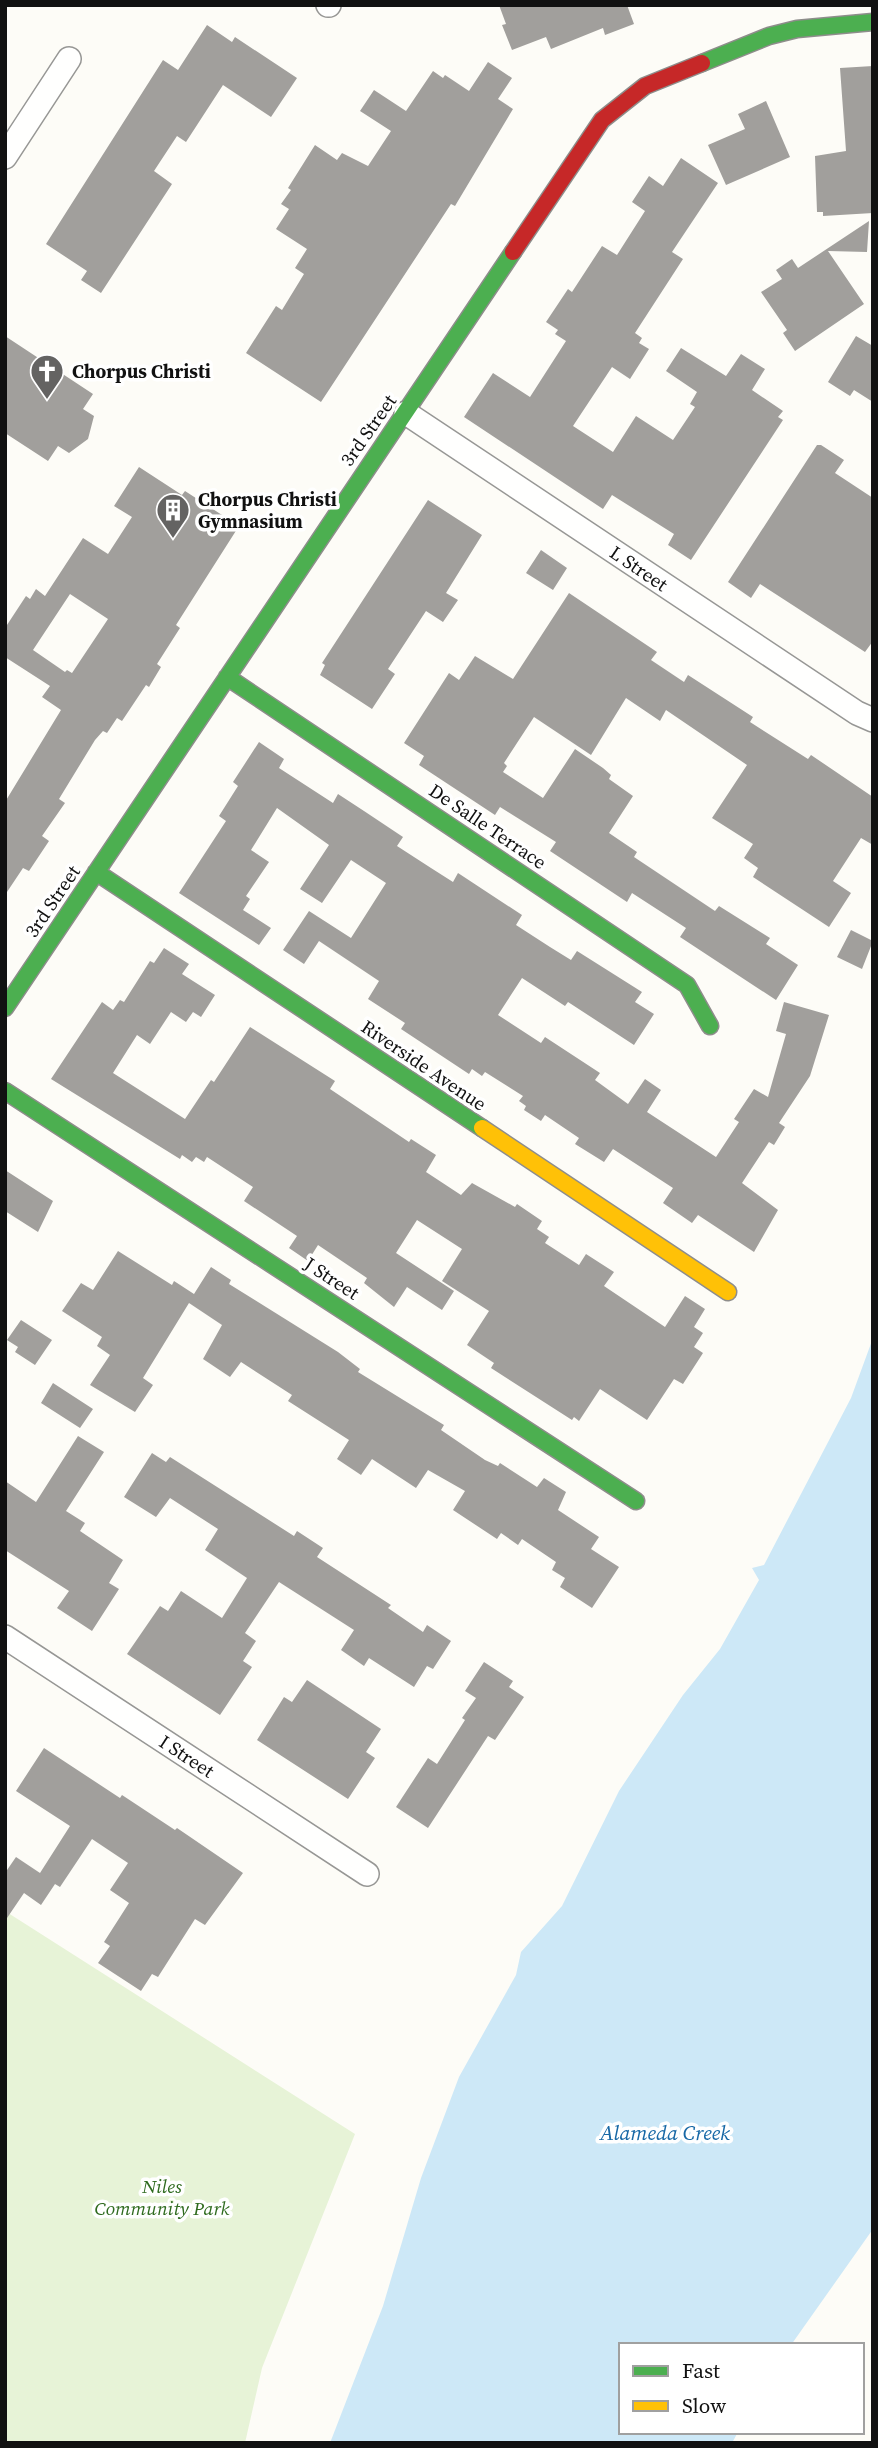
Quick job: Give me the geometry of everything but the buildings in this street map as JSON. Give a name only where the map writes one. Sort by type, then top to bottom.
[{"type":"street","name":"3rd Street","points":[[5,1008],[594,131],[624,100],[645,86],[769,36],[797,29],[873,22]]},
{"type":"street","points":[[5,157],[69,59]]},
{"type":"street","name":"L Street","points":[[406,413],[846,706],[873,719]]},
{"type":"street","name":"De Salle Terrace","points":[[227,677],[687,985],[710,1026]]},
{"type":"street","name":"Riverside Avenue","points":[[96,872],[728,1292]]},
{"type":"street","name":"J Street","points":[[5,1091],[636,1501]]},
{"type":"street","name":"I Street","points":[[5,1637],[367,1874]]},
{"type":"green space","name":"Niles Community Park","points":[[5,1911],[355,2134],[262,2368],[245,2443],[5,2443]]},
{"type":"water","name":"Alameda Creek","points":[[873,1338],[873,2229],[792,2343],[619,2343],[619,2434],[737,2434],[732,2443],[330,2443],[383,2306],[421,2178],[459,2077],[516,1975],[521,1952],[562,1906],[619,1791],[683,1695],[720,1649],[759,1580],[752,1568],[764,1565],[851,1398]]},
{"type":"traffic: fast","points":[[702,63],[769,36],[797,29],[873,22]]},
{"type":"traffic: fast","points":[[5,1008],[513,252]]},
{"type":"traffic: fast","points":[[227,677],[687,985],[710,1026]]},
{"type":"traffic: fast","points":[[96,872],[482,1128]]},
{"type":"traffic: fast","points":[[5,1091],[636,1501]]},
{"type":"traffic: slow","points":[[482,1128],[728,1292]]},
{"type":"traffic: jam","points":[[513,252],[602,120],[645,86],[702,63]]},
{"type":"place","name":"Chorpus Christi","points":[[47,401]]},
{"type":"place","name":"Chorpus Christi Gymnasium","points":[[173,540]]}]
